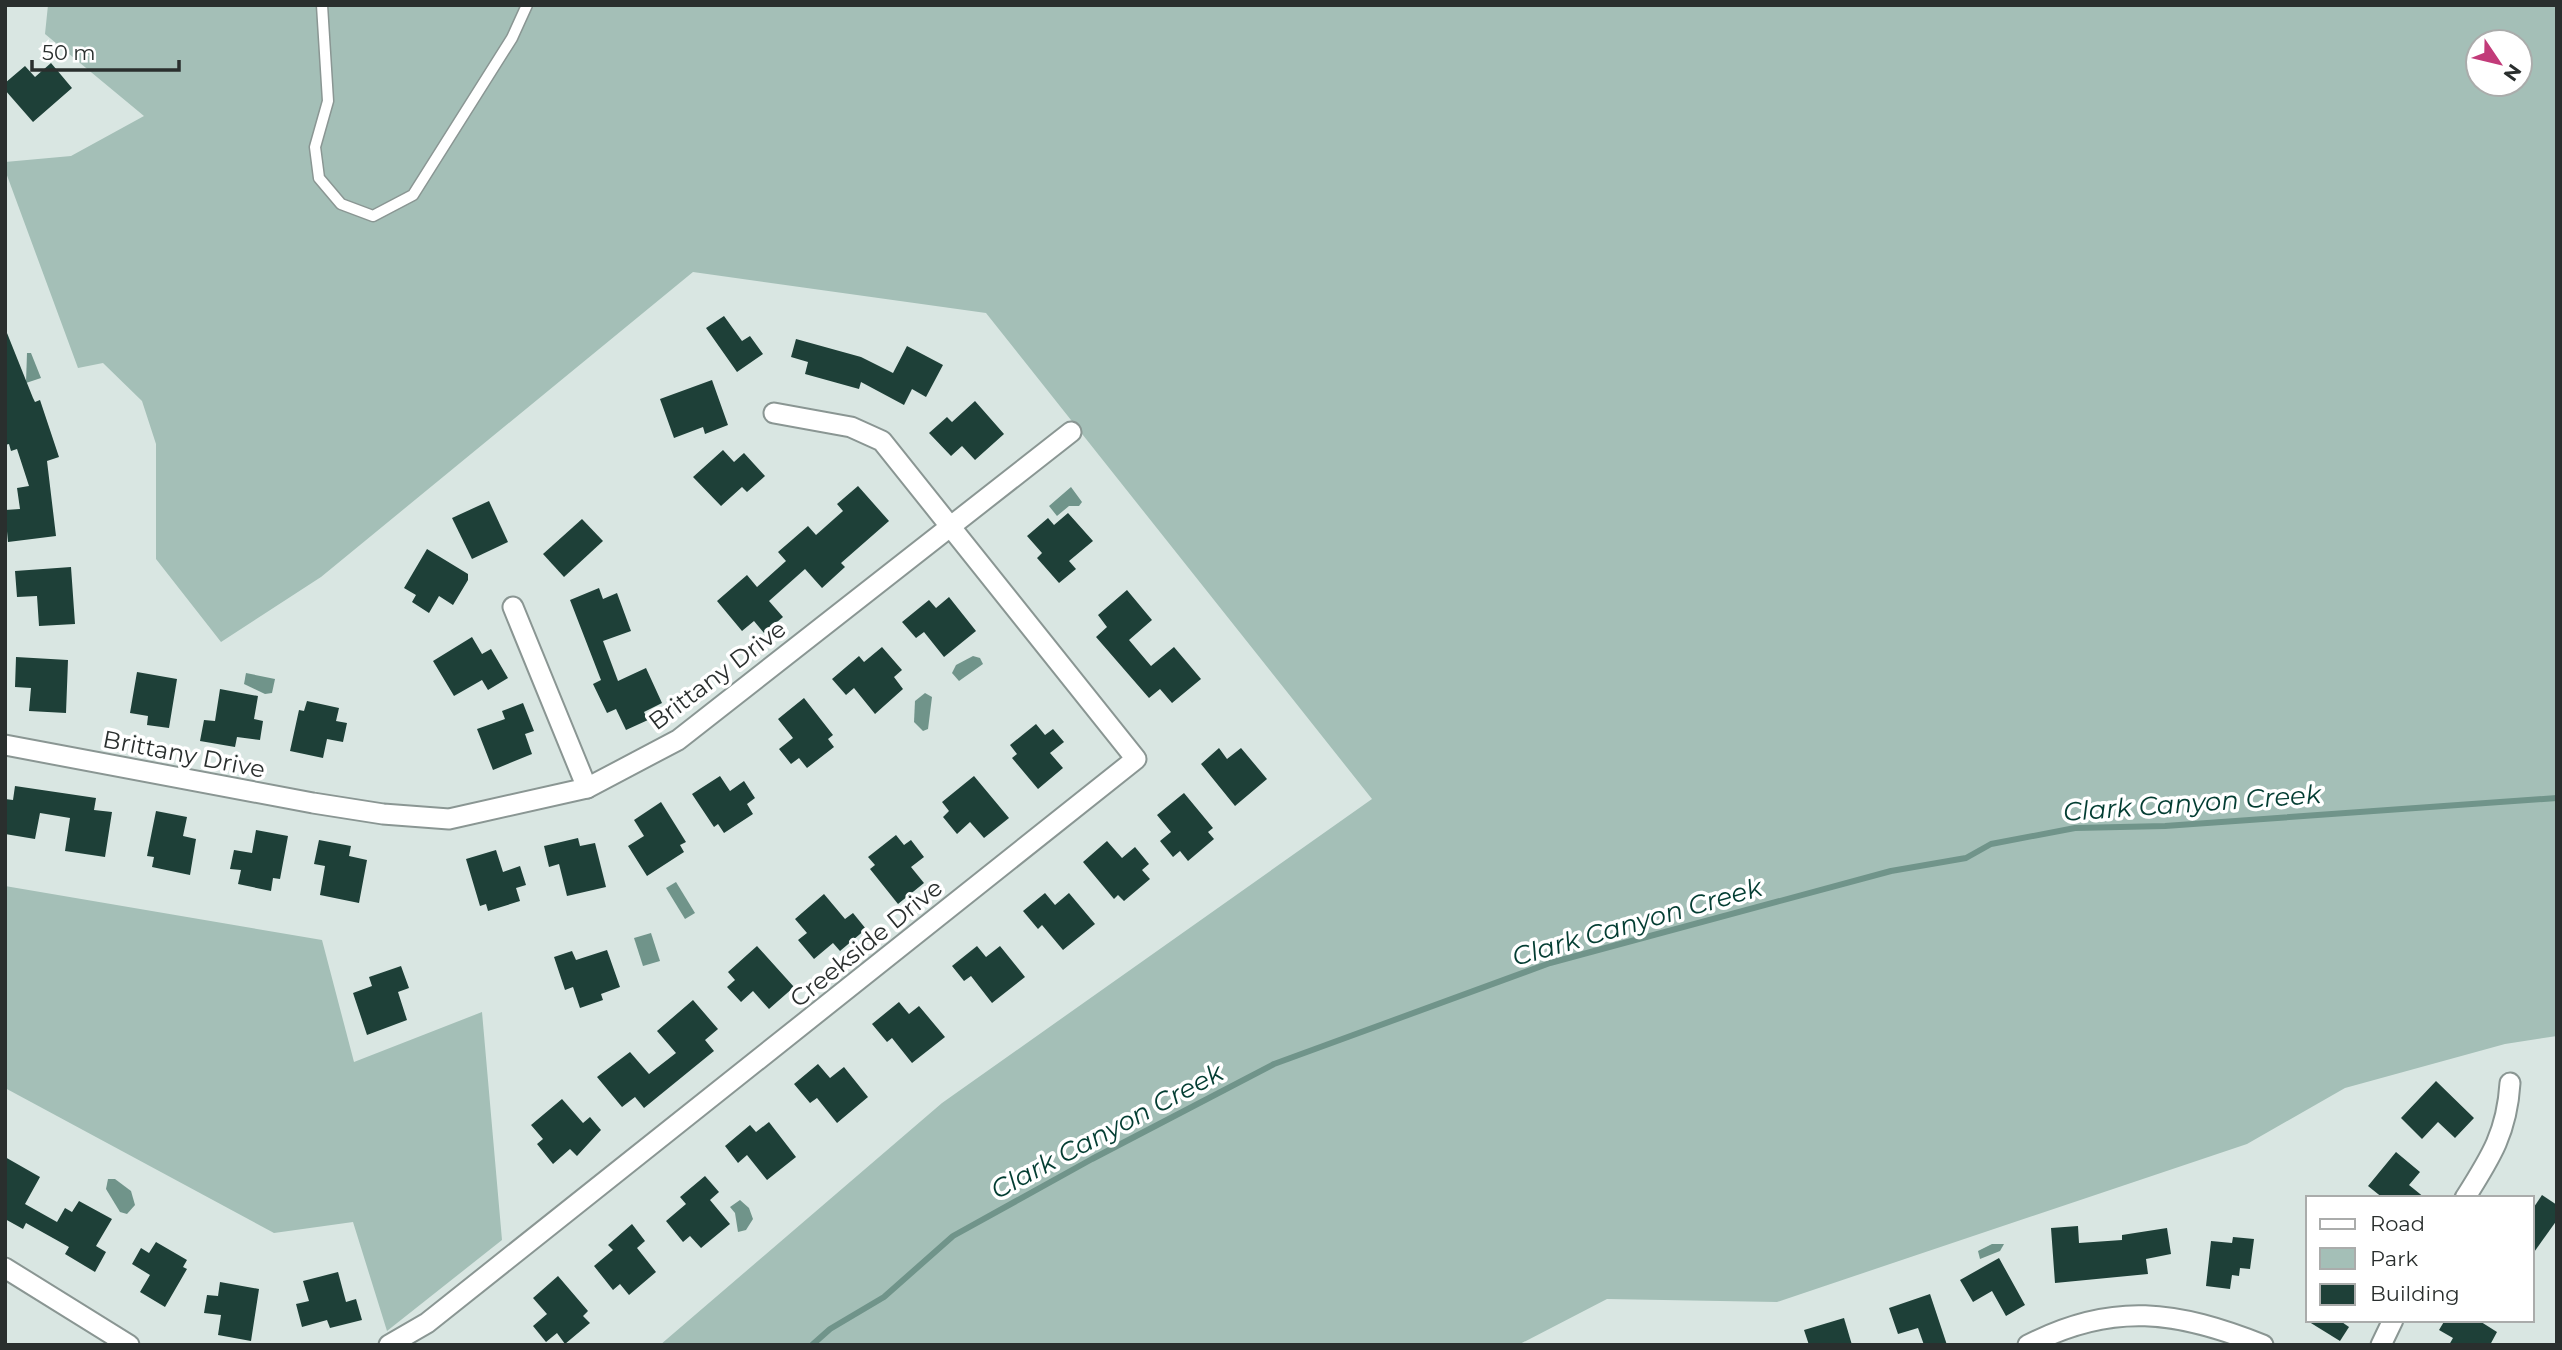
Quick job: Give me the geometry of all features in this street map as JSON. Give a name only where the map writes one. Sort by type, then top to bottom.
[{"type":"street","points":[[774,413],[851,427],[882,440],[950,526]]},
{"type":"street","name":"Brittany Drive","points":[[5,745],[313,803],[383,814],[449,819],[587,788],[678,740],[1071,432]]},
{"type":"street","name":"Creekside Drive","points":[[389,1345],[427,1323],[1136,759],[950,526]]},
{"type":"street","points":[[513,607],[587,788]]},
{"type":"street","points":[[2466,1196],[2498,1146],[2508,1112],[2510,1083]]},
{"type":"street","points":[[5,1268],[129,1345]]},
{"type":"street","points":[[2028,1345],[2063,1327],[2118,1316],[2153,1316],[2210,1324],[2263,1345]]},
{"type":"street","points":[[2381,1345],[2392,1322]]},
{"type":"lane","points":[[322,5],[328,101],[315,147],[319,178],[341,204],[373,216],[413,195],[512,38],[527,5]]},
{"type":"green space","points":[[48,5],[2557,5],[2557,1036],[2505,1044],[2345,1088],[2247,1144],[1777,1302],[1607,1299],[1518,1345],[660,1345],[942,1103],[1372,799],[986,313],[693,272],[321,577],[221,642],[156,559],[156,444],[142,401],[103,363],[78,368],[5,170],[5,162],[71,156],[144,116],[45,34]]},
{"type":"green space","points":[[5,886],[322,940],[354,1062],[482,1012],[502,1240],[387,1331],[353,1222],[274,1233],[5,1088]]},
{"type":"shaded area","points":[[27,353],[31,353],[41,378],[26,383]]},
{"type":"shaded area","points":[[1071,487],[1082,502],[1079,506],[1069,506],[1057,516],[1049,506]]},
{"type":"shaded area","points":[[973,656],[980,658],[983,664],[959,681],[952,673],[956,665]]},
{"type":"shaded area","points":[[246,673],[275,679],[272,693],[265,694],[244,684]]},
{"type":"shaded area","points":[[925,693],[932,697],[928,729],[923,731],[914,722],[915,701]]},
{"type":"shaded area","points":[[676,882],[695,913],[685,919],[666,888]]},
{"type":"shaded area","points":[[651,933],[660,961],[643,966],[634,938]]},
{"type":"shaded area","points":[[108,1179],[115,1179],[131,1191],[135,1205],[127,1214],[120,1212],[106,1189]]},
{"type":"shaded area","points":[[740,1200],[749,1208],[753,1219],[746,1230],[738,1232],[735,1213],[730,1207]]},
{"type":"shaded area","points":[[1992,1244],[2004,1244],[2000,1251],[1980,1259],[1978,1251]]},
{"type":"building","points":[[51,63],[72,88],[33,122],[5,90],[5,83],[25,66],[35,77]]},
{"type":"building","points":[[724,316],[742,341],[750,336],[763,354],[737,372],[706,328]]},
{"type":"building","points":[[5,328],[33,398],[35,402],[40,400],[59,457],[47,461],[56,536],[8,542],[5,510],[20,509],[17,488],[29,486],[17,449],[11,451],[9,444],[5,445]]},
{"type":"building","points":[[796,339],[861,357],[893,373],[907,346],[943,365],[926,397],[912,389],[904,405],[861,382],[859,389],[805,374],[808,362],[791,357]]},
{"type":"building","points":[[712,380],[728,425],[705,434],[703,427],[674,438],[660,399]]},
{"type":"building","points":[[975,401],[1004,434],[975,460],[962,446],[951,456],[929,433],[947,417],[952,422]]},
{"type":"building","points":[[723,450],[734,462],[744,453],[765,476],[747,492],[742,487],[721,506],[693,477]]},
{"type":"building","points":[[858,486],[889,521],[841,563],[845,567],[822,588],[805,569],[769,601],[783,617],[764,633],[754,621],[742,631],[717,601],[747,575],[757,587],[786,561],[778,552],[808,526],[816,535],[843,511],[837,504]]},
{"type":"building","points":[[489,501],[508,542],[472,559],[452,518]]},
{"type":"building","points":[[1068,513],[1093,541],[1069,561],[1076,569],[1059,583],[1037,558],[1042,553],[1027,536],[1048,518],[1054,525]]},
{"type":"building","points":[[582,519],[603,541],[564,577],[543,554]]},
{"type":"building","points":[[427,549],[468,574],[468,580],[453,605],[439,596],[429,613],[412,602],[416,595],[404,588]]},
{"type":"building","points":[[71,567],[75,624],[39,626],[37,596],[17,597],[15,571]]},
{"type":"building","points":[[599,588],[603,599],[617,593],[631,631],[603,641],[618,681],[646,668],[662,703],[644,712],[648,720],[626,730],[616,709],[607,713],[593,684],[601,680],[570,600]]},
{"type":"building","points":[[1127,590],[1152,620],[1129,640],[1151,666],[1174,647],[1201,679],[1172,703],[1160,689],[1149,698],[1096,637],[1107,627],[1098,615]]},
{"type":"building","points":[[949,597],[976,631],[944,657],[924,632],[916,638],[902,622],[929,600],[936,608]]},
{"type":"building","points":[[472,637],[482,654],[491,649],[508,678],[488,690],[482,680],[454,696],[433,661]]},
{"type":"building","points":[[882,647],[902,670],[894,677],[903,689],[875,714],[854,688],[846,695],[832,679],[859,656],[864,662]]},
{"type":"building","points":[[16,657],[68,660],[66,713],[29,711],[31,688],[15,687]]},
{"type":"building","points":[[137,672],[177,679],[169,728],[147,725],[148,716],[130,713]]},
{"type":"building","points":[[220,689],[258,696],[254,719],[263,721],[260,740],[237,737],[235,747],[200,741],[204,720],[215,721]]},
{"type":"building","points":[[804,698],[833,735],[828,739],[834,747],[807,768],[799,758],[791,764],[779,749],[793,738],[778,719]]},
{"type":"building","points":[[307,701],[339,708],[336,721],[347,723],[343,742],[327,739],[323,758],[290,751],[299,710],[304,711]]},
{"type":"building","points":[[523,703],[534,731],[525,734],[532,754],[493,770],[477,729],[505,719],[502,711]]},
{"type":"building","points":[[1036,724],[1045,735],[1053,729],[1064,742],[1050,753],[1063,768],[1038,789],[1012,758],[1017,754],[1010,745]]},
{"type":"building","points":[[1219,748],[1227,759],[1241,748],[1267,779],[1235,806],[1201,764]]},
{"type":"building","points":[[720,776],[730,791],[744,781],[755,798],[747,804],[753,814],[724,833],[718,824],[714,827],[692,794]]},
{"type":"building","points":[[974,776],[1009,818],[984,838],[970,822],[957,834],[943,817],[949,811],[942,802]]},
{"type":"building","points":[[15,786],[96,798],[94,810],[112,812],[105,857],[65,851],[70,818],[40,813],[35,839],[5,834],[5,799],[13,800]]},
{"type":"building","points":[[1184,793],[1213,828],[1208,832],[1214,839],[1188,861],[1180,851],[1173,857],[1160,841],[1171,832],[1157,815]]},
{"type":"building","points":[[661,802],[686,842],[680,845],[684,852],[647,876],[628,846],[644,836],[634,820]]},
{"type":"building","points":[[156,811],[187,817],[183,836],[196,839],[190,875],[152,867],[154,857],[147,856]]},
{"type":"building","points":[[256,830],[288,836],[280,879],[273,878],[271,891],[238,884],[241,870],[230,869],[234,850],[252,853]]},
{"type":"building","points":[[896,835],[904,845],[911,840],[924,857],[911,867],[924,883],[898,904],[870,869],[875,865],[868,857]]},
{"type":"building","points":[[578,838],[580,846],[595,843],[606,887],[567,896],[559,864],[549,867],[544,846]]},
{"type":"building","points":[[319,840],[351,846],[349,856],[367,860],[359,903],[320,895],[325,866],[314,864]]},
{"type":"building","points":[[1107,841],[1122,858],[1135,847],[1149,864],[1142,870],[1150,879],[1124,901],[1118,895],[1114,899],[1083,862]]},
{"type":"building","points":[[496,850],[503,872],[520,866],[526,885],[516,888],[520,901],[488,911],[486,904],[480,906],[466,859]]},
{"type":"building","points":[[1045,893],[1055,905],[1069,893],[1095,924],[1063,950],[1042,925],[1038,929],[1023,911]]},
{"type":"building","points":[[824,894],[845,919],[853,913],[866,929],[840,951],[833,943],[814,959],[798,940],[807,933],[795,919]]},
{"type":"building","points":[[757,946],[794,987],[769,1009],[753,991],[741,1002],[727,987],[735,980],[728,972]]},
{"type":"building","points":[[977,946],[986,957],[1000,946],[1025,977],[992,1003],[971,976],[964,981],[952,966]]},
{"type":"building","points":[[607,950],[620,987],[601,994],[603,1000],[580,1008],[573,987],[565,990],[554,957],[572,951],[576,960]]},
{"type":"building","points":[[401,966],[409,988],[398,992],[407,1020],[367,1035],[353,993],[372,986],[369,977]]},
{"type":"building","points":[[693,1000],[718,1029],[705,1040],[714,1051],[644,1108],[635,1097],[622,1107],[597,1077],[630,1052],[649,1074],[676,1053],[657,1031]]},
{"type":"building","points":[[899,1002],[909,1014],[919,1006],[945,1037],[912,1063],[892,1038],[887,1042],[872,1024]]},
{"type":"building","points":[[818,1064],[830,1078],[844,1067],[868,1097],[837,1123],[817,1098],[810,1103],[794,1084]]},
{"type":"building","points":[[2436,1081],[2474,1118],[2455,1138],[2438,1122],[2422,1139],[2401,1118]]},
{"type":"building","points":[[562,1099],[583,1123],[590,1117],[601,1130],[577,1156],[570,1149],[553,1164],[537,1144],[543,1139],[531,1125]]},
{"type":"building","points":[[769,1122],[796,1157],[767,1180],[747,1155],[738,1163],[725,1146],[750,1125],[756,1132]]},
{"type":"building","points":[[2396,1152],[2420,1172],[2409,1185],[2423,1196],[2380,1196],[2368,1186]]},
{"type":"building","points":[[5,1157],[40,1177],[25,1204],[57,1222],[65,1208],[72,1212],[79,1201],[112,1219],[96,1246],[106,1252],[95,1272],[65,1254],[69,1247],[26,1223],[23,1229],[5,1219]]},
{"type":"building","points":[[705,1176],[719,1192],[710,1200],[730,1224],[701,1248],[690,1236],[683,1242],[666,1221],[686,1204],[680,1197]]},
{"type":"building","points":[[2542,1195],[2557,1205],[2557,1220],[2534,1252],[2534,1207]]},
{"type":"building","points":[[632,1224],[645,1241],[637,1248],[656,1272],[629,1295],[620,1284],[613,1290],[594,1266],[613,1250],[608,1245]]},
{"type":"building","points":[[2078,1226],[2079,1243],[2122,1240],[2122,1235],[2167,1228],[2171,1254],[2146,1259],[2148,1274],[2055,1283],[2051,1228]]},
{"type":"building","points":[[2233,1237],[2254,1239],[2250,1269],[2240,1268],[2239,1276],[2232,1275],[2230,1289],[2206,1286],[2211,1241],[2232,1243]]},
{"type":"building","points":[[156,1242],[187,1260],[183,1267],[187,1269],[165,1307],[140,1292],[150,1275],[132,1264],[141,1248],[149,1253]]},
{"type":"building","points":[[1999,1258],[2025,1305],[2006,1316],[1992,1291],[1973,1302],[1960,1280]]},
{"type":"building","points":[[338,1272],[346,1302],[356,1299],[362,1320],[330,1328],[327,1320],[302,1327],[296,1304],[309,1301],[303,1281]]},
{"type":"building","points":[[558,1276],[588,1311],[583,1316],[590,1323],[565,1344],[557,1333],[546,1342],[533,1326],[547,1314],[533,1298]]},
{"type":"building","points":[[220,1282],[259,1289],[251,1341],[218,1335],[221,1315],[204,1313],[207,1295],[218,1296]]},
{"type":"building","points":[[1930,1294],[1947,1345],[1924,1345],[1918,1328],[1898,1334],[1889,1308]]},
{"type":"building","points":[[1844,1318],[1852,1345],[1809,1345],[1804,1330]]},
{"type":"building","points":[[2309,1322],[2342,1322],[2349,1327],[2340,1341]]},
{"type":"building","points":[[2444,1322],[2481,1322],[2497,1332],[2490,1345],[2449,1345],[2453,1338],[2439,1330]]},
{"type":"waterway","name":"Clark Canyon Creek","points":[[812,1345],[830,1329],[884,1297],[953,1236],[1092,1159],[1274,1064],[1550,963],[1891,871],[1966,858],[1991,844],[2075,828],[2165,826],[2557,798]]}]
